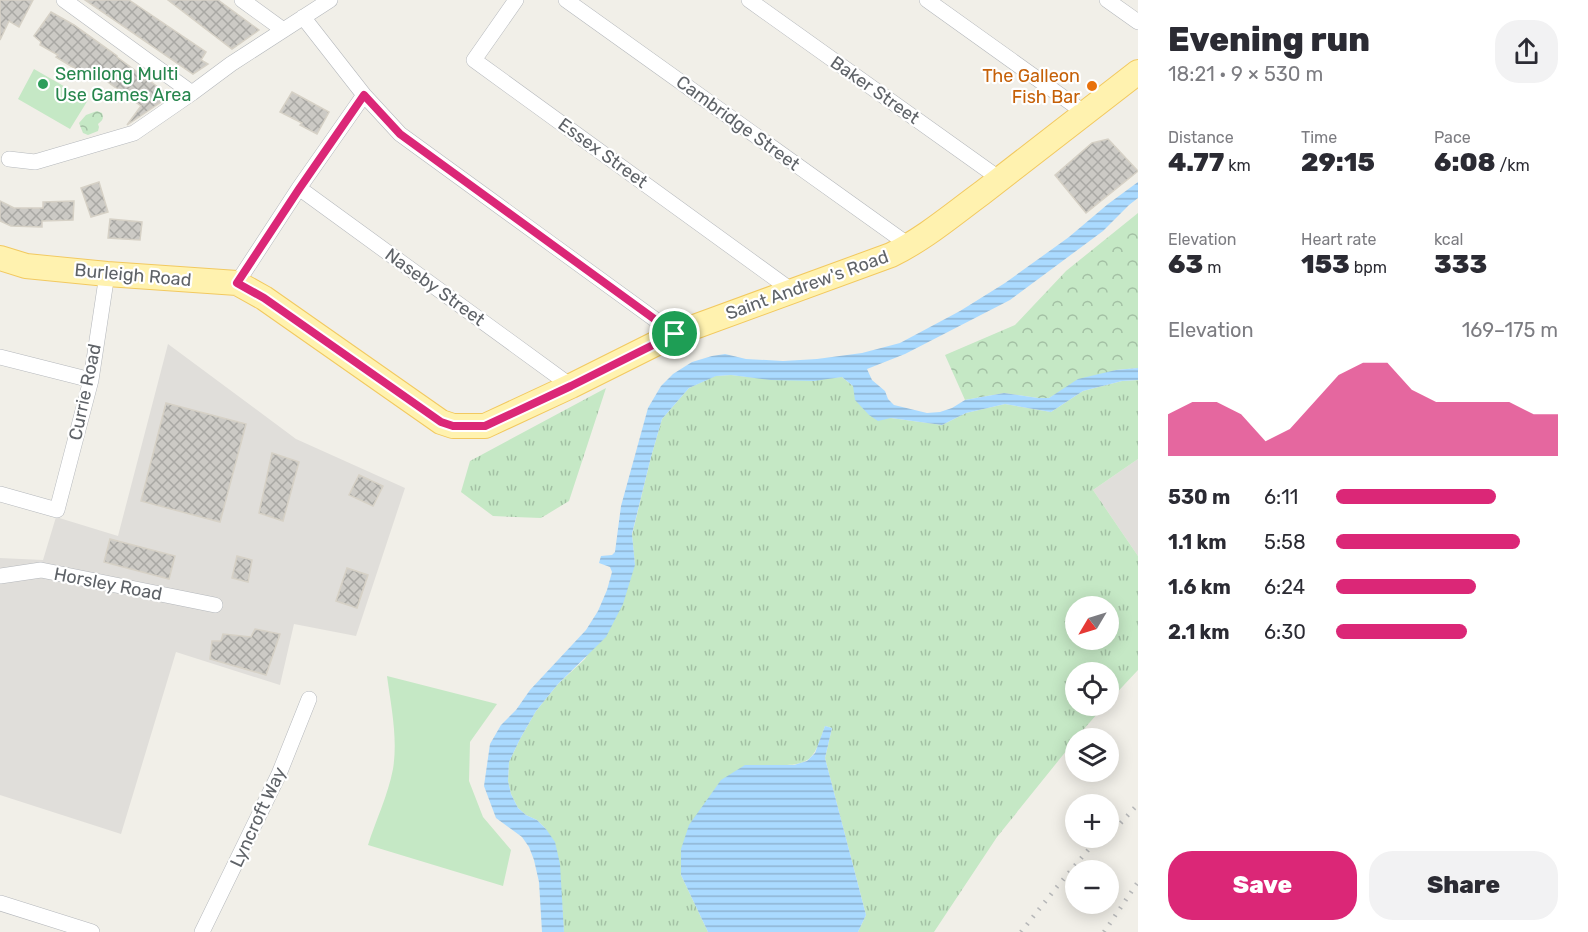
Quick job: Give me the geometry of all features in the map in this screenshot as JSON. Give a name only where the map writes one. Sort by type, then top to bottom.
[{"type":"main road","name":"Saint Andrew's Road","points":[[264,298],[441,422],[453,426],[485,426],[675,334],[891,255],[909,246],[932,231],[1138,72]]},
{"type":"main road","name":"Burleigh Road","points":[[0,258],[26,266],[237,283],[264,298]]},
{"type":"street","points":[[64,0],[192,93]]},
{"type":"street","points":[[242,0],[282,29]]},
{"type":"street","points":[[9,159],[35,162],[134,133],[282,29],[330,0]]},
{"type":"street","name":"Essex Street","points":[[516,0],[474,60],[791,290]]},
{"type":"street","name":"Cambridge Street","points":[[566,0],[909,246]]},
{"type":"street","name":"Baker Street","points":[[749,0],[1000,179]]},
{"type":"street","points":[[927,0],[1084,113]]},
{"type":"street","points":[[1107,0],[1138,22]]},
{"type":"street","points":[[303,17],[364,95],[400,134],[675,334]]},
{"type":"street","points":[[237,283],[364,95]]},
{"type":"street","name":"Naseby Street","points":[[299,189],[571,386]]},
{"type":"street","name":"Currie Road","points":[[0,494],[57,510],[91,380],[107,274]]},
{"type":"street","points":[[0,357],[91,380]]},
{"type":"street","name":"Horsley Road","points":[[0,576],[42,570],[215,605]]},
{"type":"street","name":"Lyncroft Way","points":[[202,932],[279,774],[309,699]]},
{"type":"street","points":[[0,903],[92,932]]},
{"type":"shaded area","points":[[168,344],[296,439],[405,488],[356,636],[294,624],[280,685],[176,652],[121,834],[0,795],[0,558],[43,560],[56,517],[118,536]]},
{"type":"shaded area","points":[[1138,459],[1138,556],[1093,490]]},
{"type":"green space","name":"Semilong Multi Use Games Area","points":[[34,69],[88,100],[70,129],[18,99]]},
{"type":"green space","points":[[97,111],[103,116],[98,124],[98,131],[88,135],[83,133],[79,123],[86,115]]},
{"type":"green space","points":[[1138,213],[1138,368],[1116,370],[1061,391],[1049,398],[1004,393],[965,400],[945,355],[1015,325],[1066,271]]},
{"type":"green space","points":[[715,376],[800,380],[842,377],[891,418],[942,425],[966,413],[1005,404],[1051,412],[1083,391],[1122,381],[1138,380],[1138,459],[1093,490],[1138,556],[1138,670],[1119,690],[1119,662],[1065,662],[1065,716],[1095,716],[1085,728],[1065,728],[1065,752],[997,837],[934,932],[858,932],[866,915],[825,758],[832,728],[825,726],[812,756],[800,763],[780,765],[681,875],[708,932],[564,932],[562,904],[546,829],[537,820],[518,808],[508,781],[509,762],[536,711],[558,684],[585,659],[635,565],[632,535],[662,419],[689,388]]},
{"type":"green space","points":[[606,388],[569,501],[541,518],[493,516],[461,492],[470,461]]},
{"type":"green space","points":[[387,676],[497,704],[470,742],[469,781],[483,817],[511,850],[503,886],[368,845],[393,769],[395,746]]},
{"type":"water","points":[[1138,182],[1138,198],[1103,231],[1010,300],[905,354],[867,369],[872,380],[885,391],[888,399],[894,405],[927,413],[952,408],[965,400],[1004,393],[1049,398],[1078,379],[1116,370],[1138,368],[1138,380],[1122,381],[1083,391],[1051,412],[1005,404],[966,413],[942,425],[891,418],[878,421],[855,400],[853,386],[842,377],[814,381],[716,376],[689,388],[662,419],[632,534],[635,565],[623,604],[606,637],[558,684],[536,711],[509,762],[508,781],[518,808],[537,820],[546,829],[555,842],[560,864],[564,932],[542,932],[539,882],[529,847],[522,837],[496,818],[484,786],[490,744],[501,725],[586,630],[598,611],[612,572],[610,567],[599,563],[601,556],[612,555],[615,552],[621,506],[648,408],[661,386],[673,374],[692,362],[712,356],[725,354],[746,359],[783,361],[817,359],[862,353],[900,343],[960,311],[1005,283],[1069,237]]},
{"type":"water","points":[[825,726],[832,728],[825,758],[866,915],[858,932],[708,932],[681,875],[681,849],[689,825],[721,780],[745,765],[794,765],[807,761],[815,753]]},
{"type":"building","points":[[0,0],[33,0],[19,27],[9,21],[0,40]]},
{"type":"building","points":[[85,0],[129,0],[206,52],[201,60],[208,64],[193,74]]},
{"type":"building","points":[[168,0],[218,0],[259,30],[232,49]]},
{"type":"building","points":[[51,12],[74,25],[170,96],[127,125],[141,106],[98,75],[94,80],[40,45],[41,42],[34,36]]},
{"type":"building","points":[[292,92],[329,112],[317,134],[280,112]]},
{"type":"building","points":[[1108,139],[1138,171],[1086,213],[1055,175],[1092,143]]},
{"type":"building","points":[[99,182],[108,212],[91,217],[81,188]]},
{"type":"building","points":[[0,201],[14,208],[43,208],[43,202],[74,201],[73,220],[42,221],[42,227],[11,226],[0,221]]},
{"type":"building","points":[[110,219],[142,222],[140,240],[108,238]]},
{"type":"building","points":[[166,403],[246,424],[220,522],[141,501]]},
{"type":"building","points":[[272,453],[299,462],[283,521],[259,513]]},
{"type":"building","points":[[359,475],[383,486],[373,506],[349,495]]},
{"type":"building","points":[[110,539],[175,556],[169,579],[104,562]]},
{"type":"building","points":[[237,556],[252,560],[248,582],[232,578]]},
{"type":"building","points":[[347,568],[368,575],[357,608],[336,601]]},
{"type":"building","points":[[255,629],[280,634],[266,675],[210,659],[212,641],[221,641],[223,634],[251,637]]},
{"type":"railway","points":[[1119,825],[1138,804]]},
{"type":"railway","points":[[1021,932],[1090,848]]},
{"type":"railway","points":[[1104,932],[1138,882]]},
{"type":"place","name":"Semilong Multi Use Games Area","points":[[43,84]]},
{"type":"place","name":"The Galleon Fish Bar","points":[[1092,86]]},
{"type":"route","points":[[364,95],[400,134],[675,334],[485,426],[453,426],[441,422],[264,298],[237,283],[364,95]]}]
